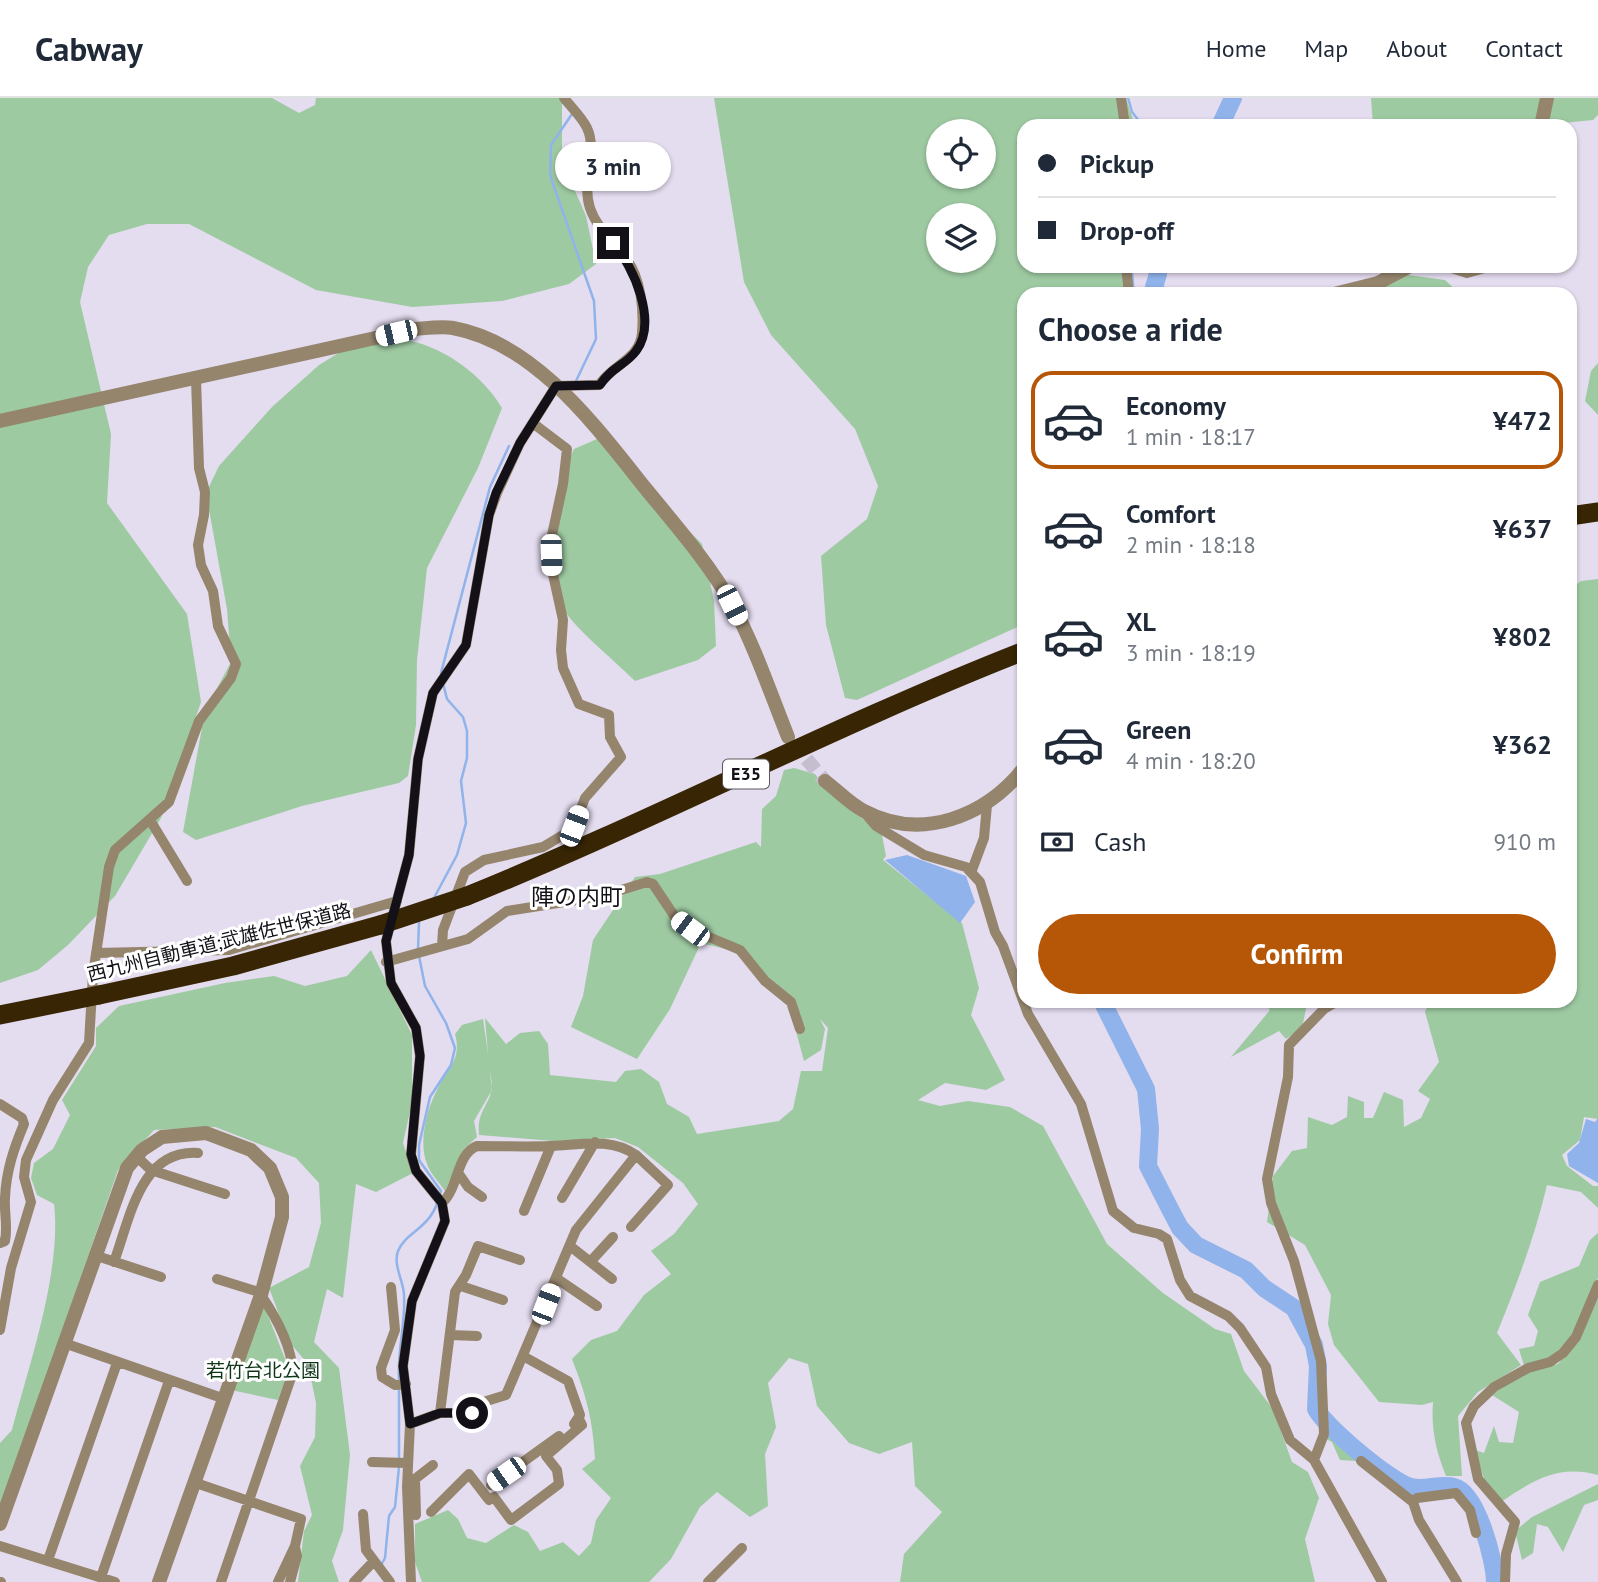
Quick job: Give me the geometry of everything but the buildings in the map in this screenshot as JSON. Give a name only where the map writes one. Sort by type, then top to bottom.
[{"type":"highway","points":[[1577,515],[1598,512]]},
{"type":"highway","name":"西九州自動車道;武雄佐世保道路","points":[[0,1014],[94,1001],[257,960],[380,925],[467,896],[617,834],[884,710],[1017,654]]},
{"type":"street","points":[[556,386],[600,385],[608,371],[634,354],[642,333],[642,304],[636,279],[629,262],[597,225],[590,206],[586,189],[591,143],[587,127],[564,98]]},
{"type":"street","points":[[1122,98],[1124,119]]},
{"type":"street","points":[[1542,119],[1547,98]]},
{"type":"street","points":[[1362,287],[1378,283],[1397,273]]},
{"type":"street","points":[[0,421],[416,329],[452,327],[492,342],[536,368],[556,386],[590,421],[707,562],[759,660],[788,737]]},
{"type":"street","points":[[0,1330],[11,1268],[31,1202],[24,1177],[26,1160],[52,1100],[89,1042],[96,953],[109,867],[115,850],[169,802],[200,721],[231,678],[236,664],[218,626],[213,591],[201,565],[198,545],[205,492],[199,468],[196,379]]},
{"type":"street","points":[[411,1582],[407,1463],[410,1424],[403,1366],[412,1301],[445,1221],[440,1199],[416,1171],[411,1154],[420,1056],[416,1028],[391,983],[386,962],[386,941],[409,855],[418,759],[433,693],[466,645],[489,515],[514,455],[556,386]]},
{"type":"street","points":[[442,946],[443,930],[465,872],[484,860],[543,847],[568,832],[574,826],[585,799],[621,757],[610,737],[609,715],[579,704],[563,668],[563,620],[557,601],[551,555],[567,449],[534,424]]},
{"type":"street","points":[[863,811],[894,822],[920,824],[950,819],[987,805],[1017,777]]},
{"type":"street","points":[[825,781],[863,811],[876,826],[924,855],[972,870],[986,896],[995,932],[1017,972]]},
{"type":"street","points":[[972,870],[984,838],[987,805]]},
{"type":"street","points":[[150,820],[187,881]]},
{"type":"street","points":[[386,962],[468,939],[507,911],[602,896],[648,882],[653,884],[677,920],[690,929],[740,950],[765,981],[791,1002],[800,1029]]},
{"type":"street","points":[[96,953],[229,950],[397,901]]},
{"type":"street","points":[[0,1025],[94,1001]]},
{"type":"street","points":[[1029,1008],[1038,1036],[1081,1104],[1113,1211],[1134,1228],[1159,1234],[1167,1239],[1180,1280],[1190,1296],[1228,1316],[1240,1328],[1266,1367],[1271,1394],[1290,1440],[1314,1461],[1382,1582]]},
{"type":"street","points":[[1314,1461],[1324,1434],[1317,1343],[1306,1316],[1294,1261],[1271,1203],[1267,1179],[1288,1077],[1289,1045],[1326,1008]]},
{"type":"street","points":[[0,1104],[22,1118],[24,1124],[13,1151],[2,1198],[7,1231],[5,1241],[0,1243]]},
{"type":"street","points":[[0,1524],[116,1193],[136,1157],[162,1137],[206,1133],[251,1150],[270,1168],[282,1196],[282,1217],[261,1294],[159,1582]]},
{"type":"street","points":[[440,1199],[458,1174],[467,1153],[477,1146],[551,1146],[595,1142],[625,1148],[668,1185],[631,1227]]},
{"type":"street","points":[[562,1198],[595,1142]]},
{"type":"street","points":[[524,1211],[551,1146]]},
{"type":"street","points":[[114,1262],[151,1170],[171,1156],[198,1153]]},
{"type":"street","points":[[410,1424],[440,1413],[472,1413],[480,1403],[506,1395],[576,1230],[636,1155]]},
{"type":"street","points":[[136,1157],[151,1170],[225,1194]]},
{"type":"street","points":[[458,1174],[468,1187],[482,1197]]},
{"type":"street","points":[[591,1261],[613,1237]]},
{"type":"street","points":[[440,1413],[455,1292],[461,1286],[478,1246],[520,1260]]},
{"type":"street","points":[[569,1248],[591,1261],[610,1281],[569,1248]]},
{"type":"street","points":[[94,1255],[161,1277]]},
{"type":"street","points":[[556,1278],[597,1306]]},
{"type":"street","points":[[217,1279],[261,1294],[278,1323],[292,1359],[293,1372],[221,1582]]},
{"type":"street","points":[[461,1286],[503,1300]]},
{"type":"street","points":[[1505,1582],[1506,1553],[1515,1522],[1478,1479],[1466,1423],[1474,1406],[1494,1387],[1563,1353],[1576,1336],[1598,1286]]},
{"type":"street","points":[[391,1287],[395,1330],[384,1358],[382,1377],[395,1385],[406,1384]]},
{"type":"street","points":[[450,1335],[477,1336]]},
{"type":"street","points":[[64,1343],[222,1398]]},
{"type":"street","points":[[431,1512],[469,1474],[489,1500],[494,1497],[511,1520],[559,1484],[557,1470],[546,1455],[582,1425],[568,1381],[559,1373],[523,1356]]},
{"type":"street","points":[[48,1560],[117,1363]]},
{"type":"street","points":[[101,1577],[169,1381]]},
{"type":"street","points":[[491,1485],[579,1419]]},
{"type":"street","points":[[1361,1461],[1413,1502],[1419,1520],[1457,1582]]},
{"type":"street","points":[[372,1462],[407,1463]]},
{"type":"street","points":[[409,1524],[416,1521],[415,1479],[433,1465]]},
{"type":"street","points":[[193,1482],[301,1520],[295,1546],[278,1582]]},
{"type":"street","points":[[1413,1502],[1417,1498],[1456,1493],[1470,1510],[1476,1533]]},
{"type":"street","points":[[363,1514],[366,1549],[390,1582]]},
{"type":"street","points":[[0,1546],[115,1582]]},
{"type":"street","points":[[290,1582],[297,1556],[295,1546]]},
{"type":"street","points":[[708,1582],[742,1548]]},
{"type":"street","points":[[354,1582],[377,1565]]},
{"type":"green space","points":[[0,98],[272,98],[299,113],[315,105],[316,98],[562,98],[562,161],[586,216],[596,264],[569,284],[502,301],[412,307],[316,290],[189,224],[147,224],[109,235],[88,267],[80,302],[111,434],[107,503],[187,614],[201,702],[161,818],[115,896],[68,945],[38,970],[0,983]]},
{"type":"green space","points":[[714,98],[1126,98],[1133,119],[1017,119],[1017,273],[1127,273],[1126,287],[1017,287],[1017,627],[857,700],[845,698],[826,625],[821,556],[867,519],[878,486],[855,429],[771,335],[744,282]]},
{"type":"green space","points":[[1371,98],[1598,98],[1598,115],[1593,120],[1577,122],[1577,119],[1372,119]]},
{"type":"green space","points":[[1394,273],[1445,280],[1452,287],[1357,287]]},
{"type":"green space","points":[[370,339],[410,341],[437,350],[474,375],[502,408],[478,468],[427,568],[417,660],[416,725],[408,776],[399,783],[302,806],[196,840],[183,832],[205,711],[231,662],[227,609],[206,493],[219,466],[272,407],[319,365],[345,349]]},
{"type":"green space","points":[[1598,363],[1598,415],[1585,401],[1591,371]]},
{"type":"green space","points":[[597,439],[702,544],[714,601],[716,646],[698,660],[635,681],[569,617],[556,581],[555,534],[568,465],[574,449]]},
{"type":"green space","points":[[1598,579],[1598,1119],[1584,1117],[1580,1140],[1562,1155],[1567,1166],[1593,1186],[1598,1186],[1598,1208],[1581,1192],[1547,1185],[1525,1260],[1497,1333],[1521,1365],[1478,1392],[1458,1416],[1462,1476],[1446,1476],[1435,1440],[1433,1402],[1422,1405],[1379,1402],[1334,1345],[1328,1324],[1331,1295],[1305,1245],[1267,1222],[1273,1176],[1292,1151],[1307,1148],[1308,1117],[1332,1125],[1347,1117],[1348,1096],[1364,1102],[1364,1118],[1373,1118],[1384,1092],[1403,1100],[1404,1127],[1421,1118],[1430,1099],[1418,1091],[1439,1062],[1425,1012],[1427,1008],[1577,1008],[1577,584]]},
{"type":"green space","points":[[794,768],[815,774],[825,787],[882,835],[886,856],[883,860],[962,923],[979,988],[971,1015],[1005,1080],[986,1090],[945,1083],[918,1100],[940,1106],[968,1101],[1010,1107],[1043,1126],[1107,1244],[1163,1293],[1215,1329],[1231,1334],[1244,1371],[1273,1409],[1292,1462],[1308,1472],[1319,1498],[1305,1539],[1315,1582],[900,1582],[904,1554],[942,1512],[915,1486],[912,1442],[879,1454],[849,1443],[817,1406],[808,1364],[789,1358],[768,1383],[776,1427],[765,1454],[768,1506],[750,1517],[717,1492],[700,1507],[671,1559],[649,1582],[422,1582],[415,1562],[415,1524],[448,1510],[458,1519],[467,1538],[486,1543],[514,1525],[528,1532],[540,1551],[563,1542],[579,1556],[591,1543],[596,1520],[611,1498],[582,1469],[595,1459],[593,1432],[572,1359],[591,1340],[617,1331],[644,1295],[671,1274],[651,1251],[674,1234],[698,1204],[683,1183],[638,1147],[615,1138],[553,1141],[479,1135],[481,1117],[491,1092],[474,1121],[477,1137],[464,1149],[445,1191],[430,1171],[424,1155],[427,1115],[434,1096],[453,1063],[457,1050],[455,1034],[462,1025],[483,1019],[488,1054],[485,1018],[506,1044],[520,1033],[539,1031],[548,1044],[550,1075],[616,1082],[625,1071],[641,1069],[659,1082],[667,1104],[689,1117],[697,1134],[779,1121],[793,1109],[801,1071],[822,1071],[828,1028],[820,1019],[825,1029],[821,1050],[804,1061],[789,1005],[737,952],[701,943],[670,1009],[637,1059],[571,1027],[583,996],[593,940],[635,877],[660,874],[756,842],[761,847],[762,809],[776,796],[784,770]]},
{"type":"green space","points":[[371,950],[412,1035],[412,1102],[403,1143],[413,1173],[376,1192],[356,1184],[343,1298],[327,1289],[314,1342],[339,1368],[350,1455],[343,1530],[332,1561],[339,1582],[298,1582],[304,1531],[312,1515],[300,1466],[315,1437],[316,1403],[308,1364],[290,1343],[269,1288],[309,1267],[321,1223],[319,1183],[296,1158],[215,1127],[154,1130],[118,1170],[0,1510],[0,1443],[12,1430],[35,1347],[53,1258],[54,1204],[37,1195],[31,1178],[34,1163],[53,1149],[70,1115],[62,1100],[96,1046],[96,1028],[119,1006],[225,983],[274,976],[305,986],[347,976]]},
{"type":"green space","points":[[1268,1008],[1306,1008],[1302,1028],[1286,1039],[1279,1031],[1231,1057],[1270,1010]]},
{"type":"green space","points":[[1598,1233],[1598,1278],[1571,1339],[1551,1357],[1524,1366],[1519,1349],[1534,1346],[1538,1331],[1528,1315],[1540,1282],[1579,1266],[1590,1240]]},
{"type":"green space","points":[[1598,1297],[1598,1475],[1571,1471],[1547,1476],[1501,1502],[1484,1479],[1475,1450],[1484,1453],[1494,1426],[1499,1442],[1513,1443],[1519,1412],[1492,1395],[1521,1373],[1558,1364],[1575,1345]]},
{"type":"green space","name":"若竹台北公園","points":[[261,1307],[265,1308],[289,1369],[278,1400],[231,1390]]},
{"type":"green space","points":[[1330,1434],[1362,1455],[1356,1461],[1340,1460],[1332,1442],[1326,1439]]},
{"type":"green space","points":[[1598,1484],[1598,1500],[1584,1505],[1563,1552],[1548,1527],[1537,1524],[1533,1553],[1522,1560],[1515,1531],[1532,1517]]},
{"type":"water","points":[[907,855],[966,876],[975,902],[960,923],[885,860]]},
{"type":"water","points":[[1598,1118],[1598,1183],[1569,1166],[1567,1154],[1579,1143],[1586,1119],[1595,1122]]},
{"type":"waterway","points":[[1128,98],[1132,112],[1138,119]]},
{"type":"waterway","points":[[1223,119],[1233,98]]},
{"type":"waterway","points":[[572,114],[551,145],[550,175],[594,301],[596,339],[576,381]]},
{"type":"waterway","points":[[1132,273],[1133,287]]},
{"type":"waterway","points":[[1154,287],[1158,273]]},
{"type":"waterway","points":[[441,673],[490,487],[509,446]]},
{"type":"waterway","points":[[434,898],[457,855],[466,823],[461,781],[467,758],[467,731],[463,717],[447,699],[443,683]]},
{"type":"waterway","points":[[418,949],[419,922]]},
{"type":"waterway","points":[[419,956],[425,986],[446,1023],[455,1048],[451,1065],[430,1097],[419,1145],[419,1160],[441,1191],[440,1195]]},
{"type":"waterway","points":[[1106,1008],[1146,1089],[1150,1129],[1148,1166],[1180,1228],[1196,1245],[1246,1270],[1264,1288],[1294,1308],[1314,1345],[1318,1366],[1316,1409],[1345,1440],[1389,1476],[1402,1483],[1416,1488],[1449,1486],[1462,1492],[1470,1501],[1483,1528],[1495,1582]]},
{"type":"waterway","points":[[399,1380],[404,1305],[397,1267],[398,1251],[406,1239],[429,1218],[438,1201]]},
{"type":"waterway","points":[[399,1387],[399,1461]]},
{"type":"waterway","points":[[381,1565],[385,1558],[389,1516],[395,1507],[399,1467]]},
{"type":"tunnel","points":[[793,743],[825,781]]},
{"type":"district","name":"陣の内町","points":[[577,897]]},
{"type":"route","points":[[472,1413],[440,1413],[410,1424],[403,1366],[412,1301],[445,1221],[442,1203],[416,1171],[411,1154],[419,1098],[420,1056],[416,1028],[391,983],[386,962],[386,941],[409,855],[418,759],[433,693],[466,645],[489,515],[496,493],[520,443],[556,386],[600,385],[608,371],[634,354],[640,344],[642,304],[636,279],[629,262],[613,243]]}]
